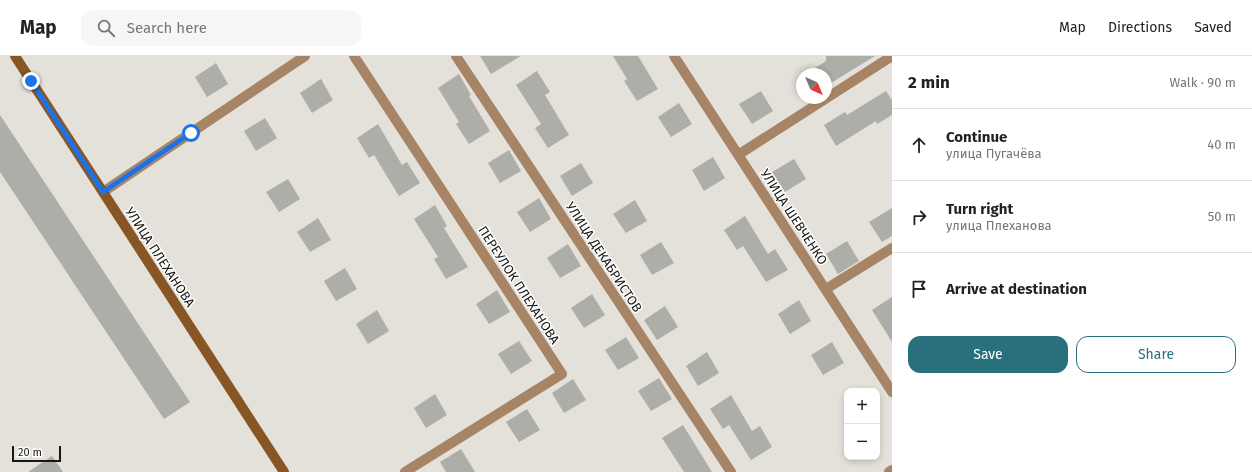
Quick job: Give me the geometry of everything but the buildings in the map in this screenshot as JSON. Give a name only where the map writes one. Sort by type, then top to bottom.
[{"type":"main road","name":"УЛИЦА ПЛЕХАНОВА","points":[[15,56],[284,472]]},
{"type":"street","points":[[103,192],[305,56]]},
{"type":"street","name":"ПЕРЕУЛОК ПЛЕХАНОВА","points":[[354,56],[562,374],[405,472]]},
{"type":"street","name":"УЛИЦА ДЕКАБРИСТОВ","points":[[456,56],[731,472]]},
{"type":"street","name":"УЛИЦА ШЕВЧЕНКО","points":[[674,56],[892,392]]},
{"type":"street","points":[[738,155],[892,56]]},
{"type":"street","points":[[826,289],[892,248]]},
{"type":"route","points":[[31,81],[103,192],[191,133]]}]
